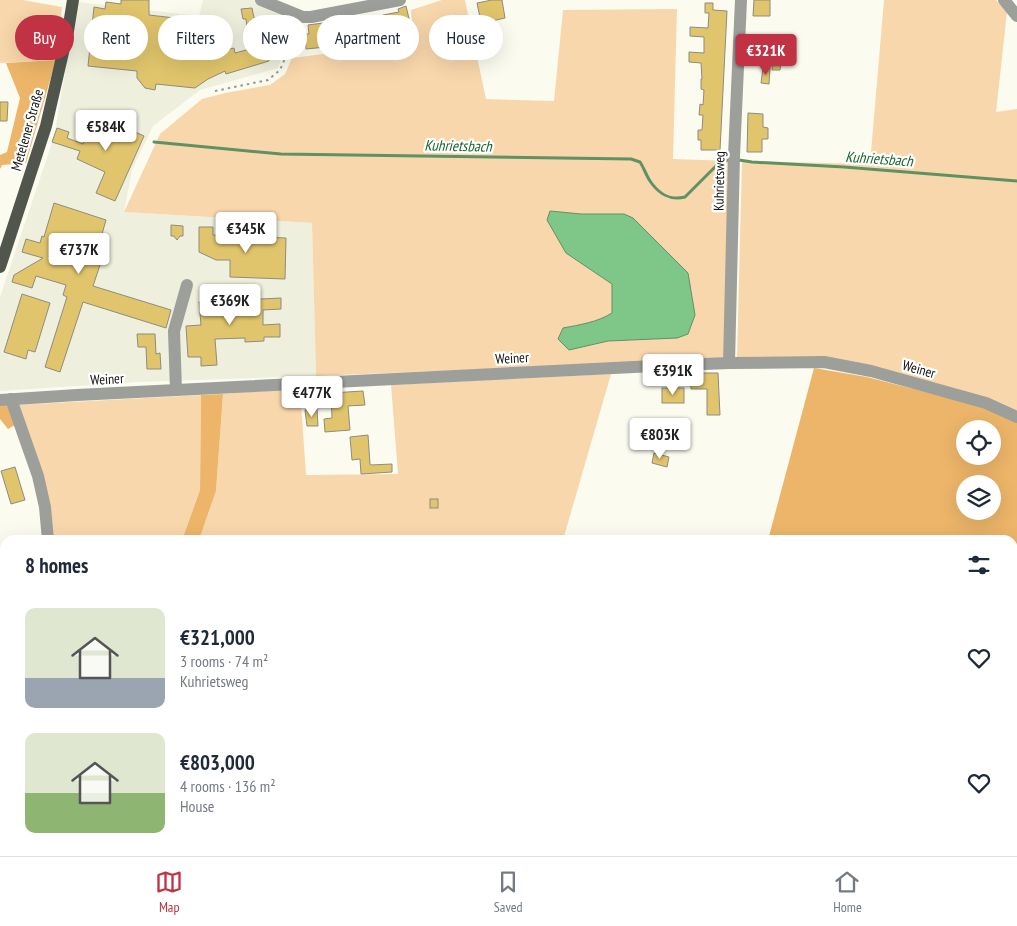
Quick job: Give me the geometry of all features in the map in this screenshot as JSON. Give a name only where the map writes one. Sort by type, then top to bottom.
[{"type":"main road","name":"Metelener Straße","points":[[0,267],[46,126],[68,31],[73,0]]},
{"type":"street","points":[[261,0],[298,15]]},
{"type":"street","points":[[307,17],[400,0]]},
{"type":"street","name":"Kuhrietsweg","points":[[730,363],[734,156],[741,0]]},
{"type":"street","points":[[1004,0],[1017,16]]},
{"type":"street","points":[[176,390],[174,331],[187,286]]},
{"type":"street","name":"Weiner","points":[[5,400],[730,363],[824,362],[871,371],[986,403],[1017,417]]},
{"type":"street","points":[[5,400],[38,476],[46,507],[48,535]]},
{"type":"path","points":[[215,91],[268,80],[280,70],[284,60]]},
{"type":"shaded area","points":[[0,0],[23,0],[62,7],[61,15],[15,15],[15,60],[56,60],[0,63]]},
{"type":"shaded area","points":[[203,0],[259,0],[295,15],[243,15],[243,60],[281,60],[278,68],[200,90],[153,126],[132,170],[124,212],[312,223],[316,376],[137,382],[0,391],[0,297],[54,137],[67,60],[74,60],[74,20],[77,2],[190,15],[158,15],[158,60],[233,60],[233,15],[199,15]]},
{"type":"shaded area","points":[[442,0],[465,0],[468,15],[429,15],[429,60],[478,60],[486,99],[554,101],[563,10],[677,9],[673,159],[732,161],[727,359],[316,376],[312,223],[124,212],[160,134],[202,99],[270,85],[285,74],[291,60],[307,60],[307,56],[317,55],[317,60],[419,60],[419,15],[411,15],[411,10]]},
{"type":"shaded area","points":[[884,0],[996,0],[1007,12],[996,112],[1017,109],[1017,413],[868,366],[737,358],[742,161],[870,164]]},
{"type":"shaded area","points":[[56,60],[26,163],[2,165],[0,169],[0,155],[7,152],[20,98],[6,63]]},
{"type":"shaded area","points":[[550,211],[581,214],[624,214],[633,218],[688,273],[695,315],[688,334],[677,338],[608,341],[569,350],[558,339],[563,328],[595,321],[612,313],[612,284],[566,253],[547,220]]},
{"type":"shaded area","points":[[814,368],[867,377],[983,407],[1017,423],[1017,535],[769,535]]},
{"type":"shaded area","points":[[611,374],[564,535],[201,535],[216,491],[223,394],[300,388],[306,475],[398,474],[391,385]]},
{"type":"shaded area","points":[[223,394],[216,491],[201,535],[184,535],[200,490],[201,395]]},
{"type":"shaded area","points":[[201,395],[200,490],[184,535],[50,535],[16,405]]},
{"type":"shaded area","points":[[0,405],[7,405],[15,425],[8,429],[0,419]]},
{"type":"building","points":[[121,0],[149,0],[149,15],[158,16],[158,60],[233,60],[234,48],[235,53],[243,51],[243,60],[269,61],[226,74],[225,71],[195,88],[156,84],[155,90],[145,88],[137,78],[137,71],[88,66],[89,60],[148,60],[148,15],[93,15],[94,7],[105,9],[106,2],[121,4]]},
{"type":"building","points":[[502,0],[505,18],[503,18],[503,15],[480,15],[477,3]]},
{"type":"building","points":[[754,0],[770,0],[770,16],[753,16]]},
{"type":"building","points":[[705,3],[713,3],[713,10],[727,11],[720,150],[701,150],[698,130],[702,130],[703,115],[699,115],[700,104],[703,105],[704,90],[701,89],[701,63],[689,62],[689,52],[704,53],[704,37],[690,36],[690,27],[708,28],[709,13],[705,13]]},
{"type":"building","points":[[406,6],[408,15],[383,15],[399,12],[398,9]]},
{"type":"building","points":[[252,8],[253,15],[243,15],[243,19],[241,9]]},
{"type":"building","points":[[317,24],[317,48],[307,49],[308,25]]},
{"type":"building","points":[[776,38],[787,39],[787,61],[781,60],[780,70],[772,70],[774,47]]},
{"type":"building","points":[[763,68],[770,68],[769,84],[761,83]]},
{"type":"building","points":[[0,102],[8,102],[7,121],[0,121]]},
{"type":"building","points":[[748,113],[763,114],[763,127],[768,128],[768,139],[762,139],[762,152],[747,152]]},
{"type":"building","points":[[96,114],[144,136],[115,201],[96,193],[105,172],[77,159],[80,151],[52,142],[57,128],[69,132],[67,138],[83,144]]},
{"type":"building","points":[[54,203],[106,220],[102,234],[107,236],[103,256],[93,286],[171,310],[166,328],[83,302],[60,372],[45,367],[67,297],[63,295],[66,285],[36,276],[32,288],[12,282],[14,275],[43,258],[22,252],[26,239],[40,243],[42,236],[44,237]]},
{"type":"building","points":[[171,225],[183,226],[183,236],[180,236],[177,240],[174,236],[171,236]]},
{"type":"building","points":[[199,227],[213,227],[213,235],[286,238],[285,279],[230,277],[230,260],[216,260],[199,252]]},
{"type":"building","points":[[22,294],[50,303],[35,352],[28,350],[26,359],[4,352]]},
{"type":"building","points":[[281,298],[281,309],[263,310],[263,325],[280,324],[280,337],[264,337],[264,341],[245,342],[245,338],[215,339],[217,365],[201,366],[201,357],[188,357],[186,326],[201,325],[199,302]]},
{"type":"building","points":[[137,334],[155,334],[156,354],[160,353],[161,369],[147,369],[146,347],[138,347]]},
{"type":"building","points":[[690,373],[718,373],[720,415],[707,415],[707,389],[691,389]]},
{"type":"building","points":[[662,388],[684,388],[684,403],[662,403]]},
{"type":"building","points":[[363,391],[365,405],[348,406],[350,430],[325,432],[324,419],[332,418],[331,393]]},
{"type":"building","points":[[317,409],[318,426],[307,426],[305,410]]},
{"type":"building","points":[[368,435],[370,464],[392,464],[392,472],[361,474],[360,459],[352,460],[350,437]]},
{"type":"building","points":[[654,453],[669,457],[667,467],[652,463]]},
{"type":"building","points":[[15,467],[25,500],[11,504],[1,471]]},
{"type":"building","points":[[430,499],[438,499],[438,508],[430,508]]},
{"type":"waterway","name":"Kuhrietsbach","points":[[154,142],[281,154],[631,159],[640,162],[650,181],[657,189],[665,195],[674,198],[685,197],[721,161],[729,160]]},
{"type":"waterway","name":"Kuhrietsbach","points":[[739,160],[1017,181]]}]
